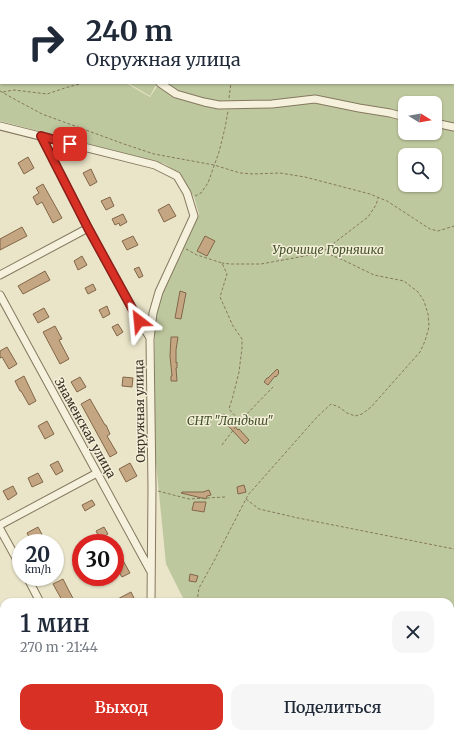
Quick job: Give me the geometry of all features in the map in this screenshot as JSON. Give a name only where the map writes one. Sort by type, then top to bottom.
[{"type":"street","points":[[161,84],[176,94],[219,105],[272,104],[315,99],[398,115]]},
{"type":"street","points":[[442,124],[454,127]]},
{"type":"street","name":"Окружная улица","points":[[0,126],[155,165],[178,176],[189,199],[194,216],[159,292],[153,313],[150,339],[152,489],[151,598]]},
{"type":"street","points":[[41,136],[88,228],[150,339]]},
{"type":"street","points":[[0,274],[88,228]]},
{"type":"street","name":"Знаменская улица","points":[[0,295],[151,572]]},
{"type":"street","points":[[0,525],[97,472]]},
{"type":"street","points":[[0,529],[12,551]]},
{"type":"street","points":[[31,586],[38,598]]},
{"type":"path","points":[[2,92],[14,90],[47,94],[79,84]]},
{"type":"path","points":[[189,199],[201,193],[208,183],[219,152],[225,128],[231,84]]},
{"type":"path","points":[[0,91],[42,114],[154,154],[214,165],[240,173],[280,173],[305,177],[378,197],[387,201],[430,229],[438,231],[454,226]]},
{"type":"path","points":[[321,253],[368,217],[376,205],[378,197]]},
{"type":"path","points":[[180,246],[197,255],[230,264],[260,264],[310,254],[329,254],[374,274],[404,281],[418,292],[424,301],[428,314],[429,327],[425,342],[420,352],[367,411],[355,416],[331,404],[317,417],[248,495],[199,588],[198,598]]},
{"type":"path","points":[[222,263],[227,274],[220,297],[242,339],[239,372],[229,409],[240,421]]},
{"type":"path","points":[[222,445],[240,421],[273,387]]},
{"type":"path","points":[[152,489],[189,498],[225,497]]},
{"type":"path","points":[[246,500],[259,509],[305,520],[454,549]]},
{"type":"green space","points":[[0,84],[128,84],[150,97],[158,85],[219,107],[160,84],[454,84],[454,598],[183,598],[166,564],[155,453],[155,326],[159,301],[199,214],[194,197],[179,174],[165,164],[0,121]]},
{"type":"green space","points":[[130,84],[156,84],[150,96]]},
{"type":"building","points":[[28,157],[34,168],[24,174],[18,163]]},
{"type":"building","points":[[91,169],[97,182],[90,186],[83,173]]},
{"type":"building","points":[[43,184],[62,218],[53,223],[42,202],[37,205],[33,197],[39,193],[36,188]]},
{"type":"building","points":[[110,197],[114,206],[106,210],[101,201]]},
{"type":"building","points":[[169,204],[176,216],[164,222],[158,210]]},
{"type":"building","points":[[123,214],[127,222],[120,226],[119,223],[115,225],[112,219]]},
{"type":"building","points":[[22,227],[27,236],[0,250],[0,239]]},
{"type":"building","points":[[133,236],[138,245],[127,250],[122,241]]},
{"type":"building","points":[[205,236],[215,241],[207,256],[197,251]]},
{"type":"building","points":[[82,256],[87,265],[78,270],[74,261]]},
{"type":"building","points":[[139,267],[143,276],[139,278],[134,269]]},
{"type":"building","points":[[45,271],[50,280],[23,294],[18,286]]},
{"type":"building","points":[[93,284],[96,290],[88,294],[85,288]]},
{"type":"building","points":[[180,291],[186,293],[181,319],[175,318]]},
{"type":"building","points":[[107,306],[110,314],[103,318],[99,310]]},
{"type":"building","points":[[44,308],[49,317],[38,323],[33,314]]},
{"type":"building","points":[[118,324],[123,332],[117,336],[112,327]]},
{"type":"building","points":[[55,326],[62,339],[59,340],[69,359],[60,364],[43,332]]},
{"type":"building","points":[[171,337],[178,337],[176,350],[177,381],[171,381]]},
{"type":"building","points":[[7,347],[17,364],[9,369],[2,357],[0,358],[0,351]]},
{"type":"building","points":[[277,369],[279,373],[268,385],[264,382],[267,378]]},
{"type":"building","points":[[24,376],[36,401],[29,405],[15,381]]},
{"type":"building","points":[[80,377],[86,387],[77,392],[71,382]]},
{"type":"building","points":[[123,377],[133,378],[132,387],[122,386]]},
{"type":"building","points":[[90,399],[106,425],[110,434],[107,436],[117,453],[110,457],[81,404]]},
{"type":"building","points":[[224,414],[249,440],[245,444],[220,417]]},
{"type":"building","points":[[47,421],[54,434],[45,439],[38,426]]},
{"type":"building","points":[[58,461],[63,471],[56,475],[50,465]]},
{"type":"building","points":[[130,463],[137,476],[126,482],[119,469]]},
{"type":"building","points":[[38,473],[43,482],[32,487],[28,478]]},
{"type":"building","points":[[244,485],[246,492],[238,494],[237,487]]},
{"type":"building","points":[[13,486],[17,494],[8,500],[3,491]]},
{"type":"building","points":[[209,490],[211,495],[207,496],[206,499],[181,493],[203,492]]},
{"type":"building","points":[[92,500],[95,505],[85,511],[82,505]]},
{"type":"building","points":[[194,502],[206,502],[204,512],[192,510]]},
{"type":"building","points":[[38,527],[42,534],[28,534]]},
{"type":"building","points":[[104,527],[108,534],[98,534],[96,531]]},
{"type":"building","points":[[124,562],[130,573],[124,576]]},
{"type":"building","points":[[190,574],[198,576],[196,582],[189,581]]},
{"type":"building","points":[[64,581],[73,598],[61,598],[54,586],[64,586]]},
{"type":"building","points":[[131,592],[134,598],[120,598]]},
{"type":"route","points":[[70,144],[41,136],[88,228],[139,321]]},
{"type":"park label","name":"Урочище Горняшка","points":[[328,250]]},
{"type":"park label","name":"СНТ \"Ландыш\"","points":[[230,421]]}]
